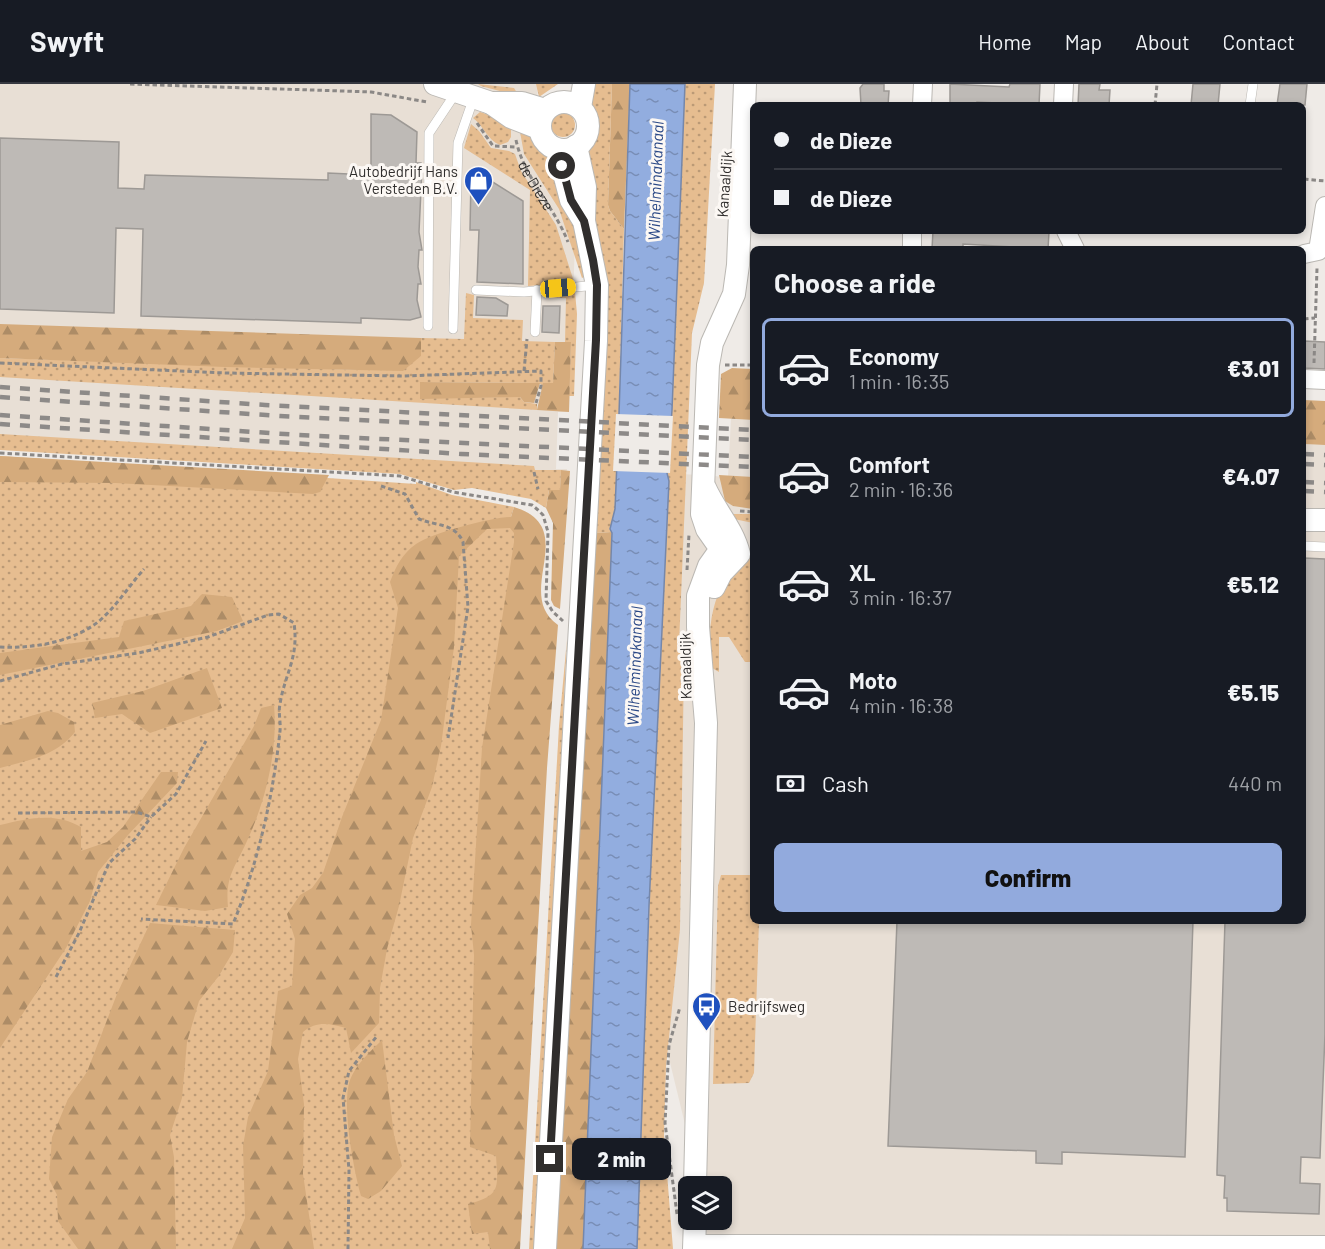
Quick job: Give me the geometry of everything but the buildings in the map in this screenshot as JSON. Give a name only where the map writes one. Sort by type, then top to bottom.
[{"type":"street","points":[[435,84],[466,100],[511,117],[558,106],[584,84]]},
{"type":"street","name":"Kanaaldijk","points":[[740,543],[707,529],[702,514],[708,365],[712,343],[734,294],[738,266],[745,84]]},
{"type":"street","points":[[922,102],[923,84]]},
{"type":"street","points":[[1063,102],[1064,84]]},
{"type":"street","points":[[558,106],[586,117],[588,128],[584,138],[567,148],[548,144],[558,106]]},
{"type":"street","name":"de Dieze","points":[[545,1249],[586,553],[597,285],[584,221],[571,200],[567,148]]},
{"type":"street","points":[[1315,253],[1325,206]]},
{"type":"street","points":[[1306,520],[1325,520]]},
{"type":"street","name":"Kanaaldijk","points":[[695,1176],[706,723],[698,627],[698,596],[709,566],[740,543]]},
{"type":"street","points":[[689,1230],[694,1246],[1325,1245]]},
{"type":"lane","points":[[1250,102],[1253,84]]},
{"type":"lane","points":[[428,326],[429,133],[466,100]]},
{"type":"lane","points":[[453,329],[458,143],[466,100]]},
{"type":"lane","points":[[476,290],[537,290],[597,285]]},
{"type":"lane","points":[[535,332],[537,290]]},
{"type":"lane","points":[[1306,546],[1325,547]]},
{"type":"path","name":"de Dieze","points":[[130,84],[371,92],[427,102],[466,100],[494,146],[517,147],[523,165],[556,214],[571,252]]},
{"type":"path","points":[[1155,102],[1157,84]]},
{"type":"path","points":[[1306,179],[1325,182]]},
{"type":"path","points":[[1314,379],[1315,253]]},
{"type":"path","points":[[1306,319],[1316,318]]},
{"type":"path","points":[[524,371],[525,341]]},
{"type":"path","points":[[0,363],[225,373],[403,376],[541,371],[541,386],[536,403]]},
{"type":"path","points":[[719,365],[750,365]]},
{"type":"path","points":[[0,453],[400,476],[453,492],[532,506],[543,515],[548,532],[546,601],[553,612],[564,622],[565,612]]},
{"type":"path","points":[[534,472],[538,489]]},
{"type":"path","points":[[381,486],[405,494],[419,519],[453,529],[460,534],[463,542],[468,607],[448,738]]},
{"type":"path","points":[[732,511],[750,512]]},
{"type":"path","points":[[686,580],[689,527]]},
{"type":"path","points":[[0,647],[35,645],[82,632],[98,621],[144,569]]},
{"type":"path","points":[[0,681],[62,664],[138,653],[208,637],[268,615],[279,614],[294,623],[295,653],[279,707],[280,729],[264,831],[248,887],[233,924],[141,919]]},
{"type":"path","points":[[56,977],[80,933],[109,863],[135,839],[151,817],[176,795],[206,741]]},
{"type":"path","points":[[18,813],[137,812],[151,817]]},
{"type":"path","points":[[678,1184],[665,1123],[669,1045],[681,1005]]},
{"type":"path","points":[[348,1249],[350,1170],[343,1098],[349,1071],[377,1036]]},
{"type":"shaded area","points":[[0,84],[538,84],[537,101],[575,241],[569,412],[558,412],[556,469],[567,469],[564,488],[533,491],[451,470],[0,443]]},
{"type":"shaded area","points":[[478,84],[514,88],[519,96],[481,86]]},
{"type":"shaded area","points":[[536,84],[558,84],[539,97]]},
{"type":"shaded area","points":[[590,84],[612,84],[608,205],[624,229],[615,509],[610,529],[612,532],[594,533],[602,260],[590,187],[588,150],[595,130],[590,107]]},
{"type":"shaded area","points":[[685,84],[715,84],[704,283],[692,333],[679,645],[684,663],[680,929],[666,1067],[664,1135],[673,1249],[637,1249],[649,906]]},
{"type":"shaded area","points":[[480,112],[511,122],[511,137],[508,142],[500,145],[492,140],[473,118]]},
{"type":"shaded area","points":[[558,113],[568,113],[575,120],[575,130],[568,137],[558,137],[551,130],[551,120]]},
{"type":"shaded area","points":[[471,124],[491,148],[515,154],[521,171],[556,225],[574,282],[528,286],[530,190],[464,148]]},
{"type":"shaded area","points":[[519,126],[533,137],[558,168],[588,275],[582,278],[559,209],[524,154]]},
{"type":"shaded area","points":[[575,292],[577,314],[574,396],[569,396],[571,343],[565,342],[566,298],[546,297],[546,294]]},
{"type":"shaded area","points":[[466,293],[474,295],[473,318],[523,320],[522,341],[555,342],[553,383],[543,383],[543,386],[539,383],[420,382],[420,398],[520,397],[524,402],[537,404],[537,410],[0,377],[0,358],[359,370],[421,356],[421,338],[464,339]]},
{"type":"shaded area","points":[[731,419],[750,420],[750,924],[1306,924],[1306,444],[1325,445],[1325,1249],[707,1249],[706,1230],[732,1230],[732,1176],[698,1176],[648,972],[649,906],[669,482],[667,473],[728,477]]},
{"type":"shaded area","points":[[0,434],[534,466],[535,470],[561,470],[560,490],[549,490],[546,508],[531,499],[472,488],[454,490],[400,474],[0,450]]},
{"type":"shaded area","points":[[0,456],[416,484],[416,482],[452,495],[514,507],[511,517],[525,518],[501,1249],[0,1249]]},
{"type":"shaded area","points":[[732,514],[750,514],[750,522],[734,519]]},
{"type":"shaded area","points":[[750,552],[750,662],[745,662],[729,637],[719,637],[719,672],[712,668],[710,651],[715,602],[729,574]]},
{"type":"shaded area","points":[[567,639],[537,1249],[529,1249],[559,726]]},
{"type":"shaded area","points":[[721,875],[750,875],[750,924],[759,924],[754,1073],[749,1083],[713,1084],[718,886]]},
{"type":"green space","points":[[612,84],[630,84],[624,229],[608,205]]},
{"type":"green space","points":[[0,324],[421,338],[421,356],[403,371],[0,358]]},
{"type":"green space","points":[[555,342],[571,342],[569,412],[537,410],[543,383],[553,383]]},
{"type":"green space","points":[[732,368],[750,369],[750,420],[719,418],[721,374]]},
{"type":"green space","points":[[420,382],[540,383],[534,403],[524,402],[520,397],[420,399]]},
{"type":"green space","points":[[1306,400],[1325,401],[1325,445],[1306,444]]},
{"type":"green space","points":[[0,456],[329,475],[320,492],[313,494],[115,483],[0,482]]},
{"type":"green space","points":[[561,470],[570,471],[560,609],[554,606],[551,600],[553,523],[546,508],[549,490],[560,490]]},
{"type":"green space","points":[[719,475],[750,477],[750,509],[733,506],[725,501]]},
{"type":"green space","points":[[514,507],[534,517],[543,530],[546,545],[541,596],[546,612],[558,625],[547,768],[520,1249],[490,1249],[488,1232],[472,1234],[468,1204],[487,1198],[492,1194],[497,1183],[496,1156],[470,1147],[474,955],[471,925],[482,748],[514,542],[514,533],[510,528],[487,529],[459,556],[454,647],[441,746],[432,787],[413,838],[399,906],[387,949],[380,988],[379,1023],[351,1053],[346,1028],[323,1024],[308,1028],[303,1032],[298,1059],[304,1104],[303,1174],[314,1249],[232,1249],[245,1218],[243,1146],[248,1117],[268,1071],[278,991],[292,986],[295,939],[287,914],[300,895],[312,888],[323,873],[342,817],[381,720],[398,608],[390,582],[400,561],[416,544],[462,526],[511,517]]},
{"type":"green space","points":[[612,532],[583,1249],[552,1249],[594,533]]},
{"type":"green space","points":[[202,594],[232,597],[243,621],[217,631],[0,675],[0,653],[119,637],[124,621],[191,606]]},
{"type":"green space","points":[[207,668],[222,708],[150,733],[122,714],[95,718],[92,703],[143,691]]},
{"type":"green space","points":[[274,705],[274,739],[265,792],[254,825],[230,880],[227,896],[228,907],[205,911],[156,905],[184,848],[254,726],[261,708]]},
{"type":"green space","points":[[48,711],[58,713],[74,722],[75,732],[51,752],[0,768],[0,725]]},
{"type":"green space","points":[[161,772],[178,772],[177,783],[128,835],[98,872],[90,901],[66,948],[0,1048],[0,825],[42,818],[71,822],[81,827],[81,851],[107,842],[123,827]]},
{"type":"green space","points":[[150,923],[235,930],[233,952],[218,977],[199,1001],[187,1042],[182,1098],[170,1135],[174,1157],[176,1249],[78,1249],[58,1221],[57,1195],[49,1179],[52,1137],[68,1099],[87,1072],[117,994]]},
{"type":"green space","points":[[382,1040],[394,1135],[402,1166],[381,1191],[368,1199],[361,1196],[355,1171],[349,1138],[348,1091],[350,1080],[356,1069]]},
{"type":"water","name":"Wilhelminakanaal","points":[[630,84],[685,84],[672,410],[667,473],[669,481],[649,906],[637,1249],[583,1249],[612,533],[610,529],[615,509],[619,414]]},
{"type":"pier","points":[[616,414],[673,416],[670,473],[613,471]]},
{"type":"railway","points":[[0,387],[265,405],[750,430]]},
{"type":"railway","points":[[0,397],[280,416],[750,440]]},
{"type":"railway","points":[[0,415],[299,435],[750,457]]},
{"type":"railway","points":[[0,424],[461,454],[750,467]]},
{"type":"railway","points":[[1306,454],[1325,455]]},
{"type":"railway","points":[[1306,464],[1325,465]]},
{"type":"railway","points":[[1306,482],[1325,483]]},
{"type":"railway","points":[[1306,491],[1325,492]]},
{"type":"place","name":"Autobedrijf Hans Versteden B.V.","points":[[479,206]]},
{"type":"place","name":"Bedrijfsweg","points":[[707,1032]]},
{"type":"route","points":[[550,1159],[577,672],[586,553],[597,285],[584,221],[571,200],[562,166]]}]
